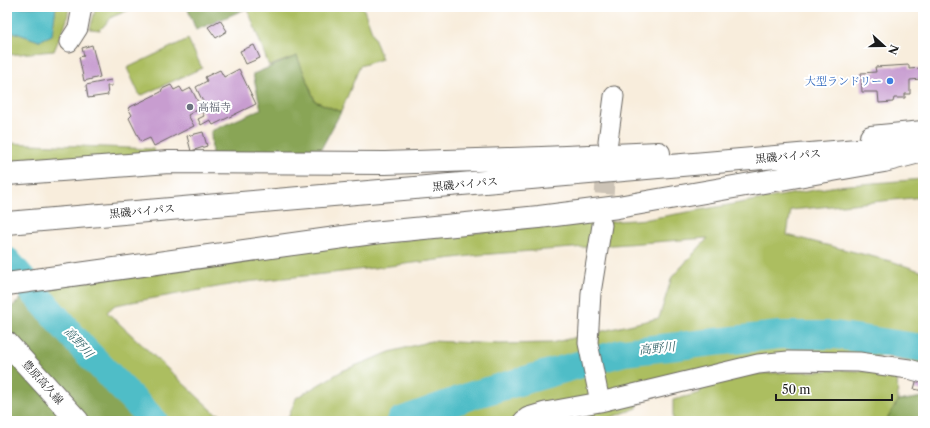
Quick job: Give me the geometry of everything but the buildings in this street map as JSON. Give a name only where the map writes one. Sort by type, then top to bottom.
[{"type":"main road","points":[[7,174],[169,162],[385,163],[558,158],[741,149],[923,132]]},
{"type":"main road","name":"黒磯バイパス","points":[[7,223],[923,144]]},
{"type":"main road","points":[[7,284],[372,233],[539,217],[618,207],[884,161],[923,151]]},
{"type":"main road","name":"豊原高久線","points":[[7,343],[78,421]]},
{"type":"lane","points":[[69,42],[78,28],[82,7]]},
{"type":"lane","points":[[608,141],[614,96]]},
{"type":"lane","points":[[600,398],[588,343],[591,293],[602,225]]},
{"type":"lane","points":[[523,421],[528,417],[600,398],[758,364],[788,361],[859,362],[909,369],[923,373]]},
{"type":"green space","points":[[7,7],[69,7],[67,20],[54,51],[7,55]]},
{"type":"green space","points":[[96,7],[136,7],[112,17],[100,30],[90,29]]},
{"type":"green space","points":[[187,7],[247,7],[248,8],[196,30]]},
{"type":"green space","points":[[247,7],[363,7],[382,59],[360,66],[341,112],[315,101],[297,56],[269,66]]},
{"type":"green space","points":[[188,39],[202,68],[140,96],[127,68]]},
{"type":"green space","points":[[297,56],[315,101],[341,112],[320,151],[212,155],[211,131],[261,109],[253,74]]},
{"type":"green space","points":[[7,143],[153,149],[157,156],[7,163]]},
{"type":"green space","points":[[923,179],[923,197],[791,210],[787,235],[894,262],[923,272],[923,365],[884,356],[644,382],[637,408],[601,421],[287,421],[296,398],[342,371],[390,352],[431,341],[500,344],[551,343],[659,318],[672,277],[708,238],[478,255],[246,282],[115,305],[107,312],[215,413],[248,421],[141,421],[25,295],[47,287],[292,251],[533,227],[648,219],[837,186]]},
{"type":"green space","points":[[25,295],[141,421],[7,421],[7,311]]},
{"type":"green space","points":[[843,370],[897,373],[898,401],[886,421],[673,421],[673,400],[700,393],[701,382],[748,374]]},
{"type":"green space","points":[[923,397],[923,421],[886,421],[898,401]]},
{"type":"water","points":[[7,7],[56,7],[52,35],[39,41],[7,30]]},
{"type":"waterway","name":"高野川","points":[[7,261],[82,347],[154,421]]},
{"type":"waterway","name":"高野川","points":[[401,421],[473,395],[624,352],[779,335],[835,335],[923,348]]},
{"type":"tunnel","points":[[602,223],[607,156]]},
{"type":"place","name":"大型ランドリー","points":[[890,81]]},
{"type":"place","name":"高福寺","points":[[190,107]]}]
